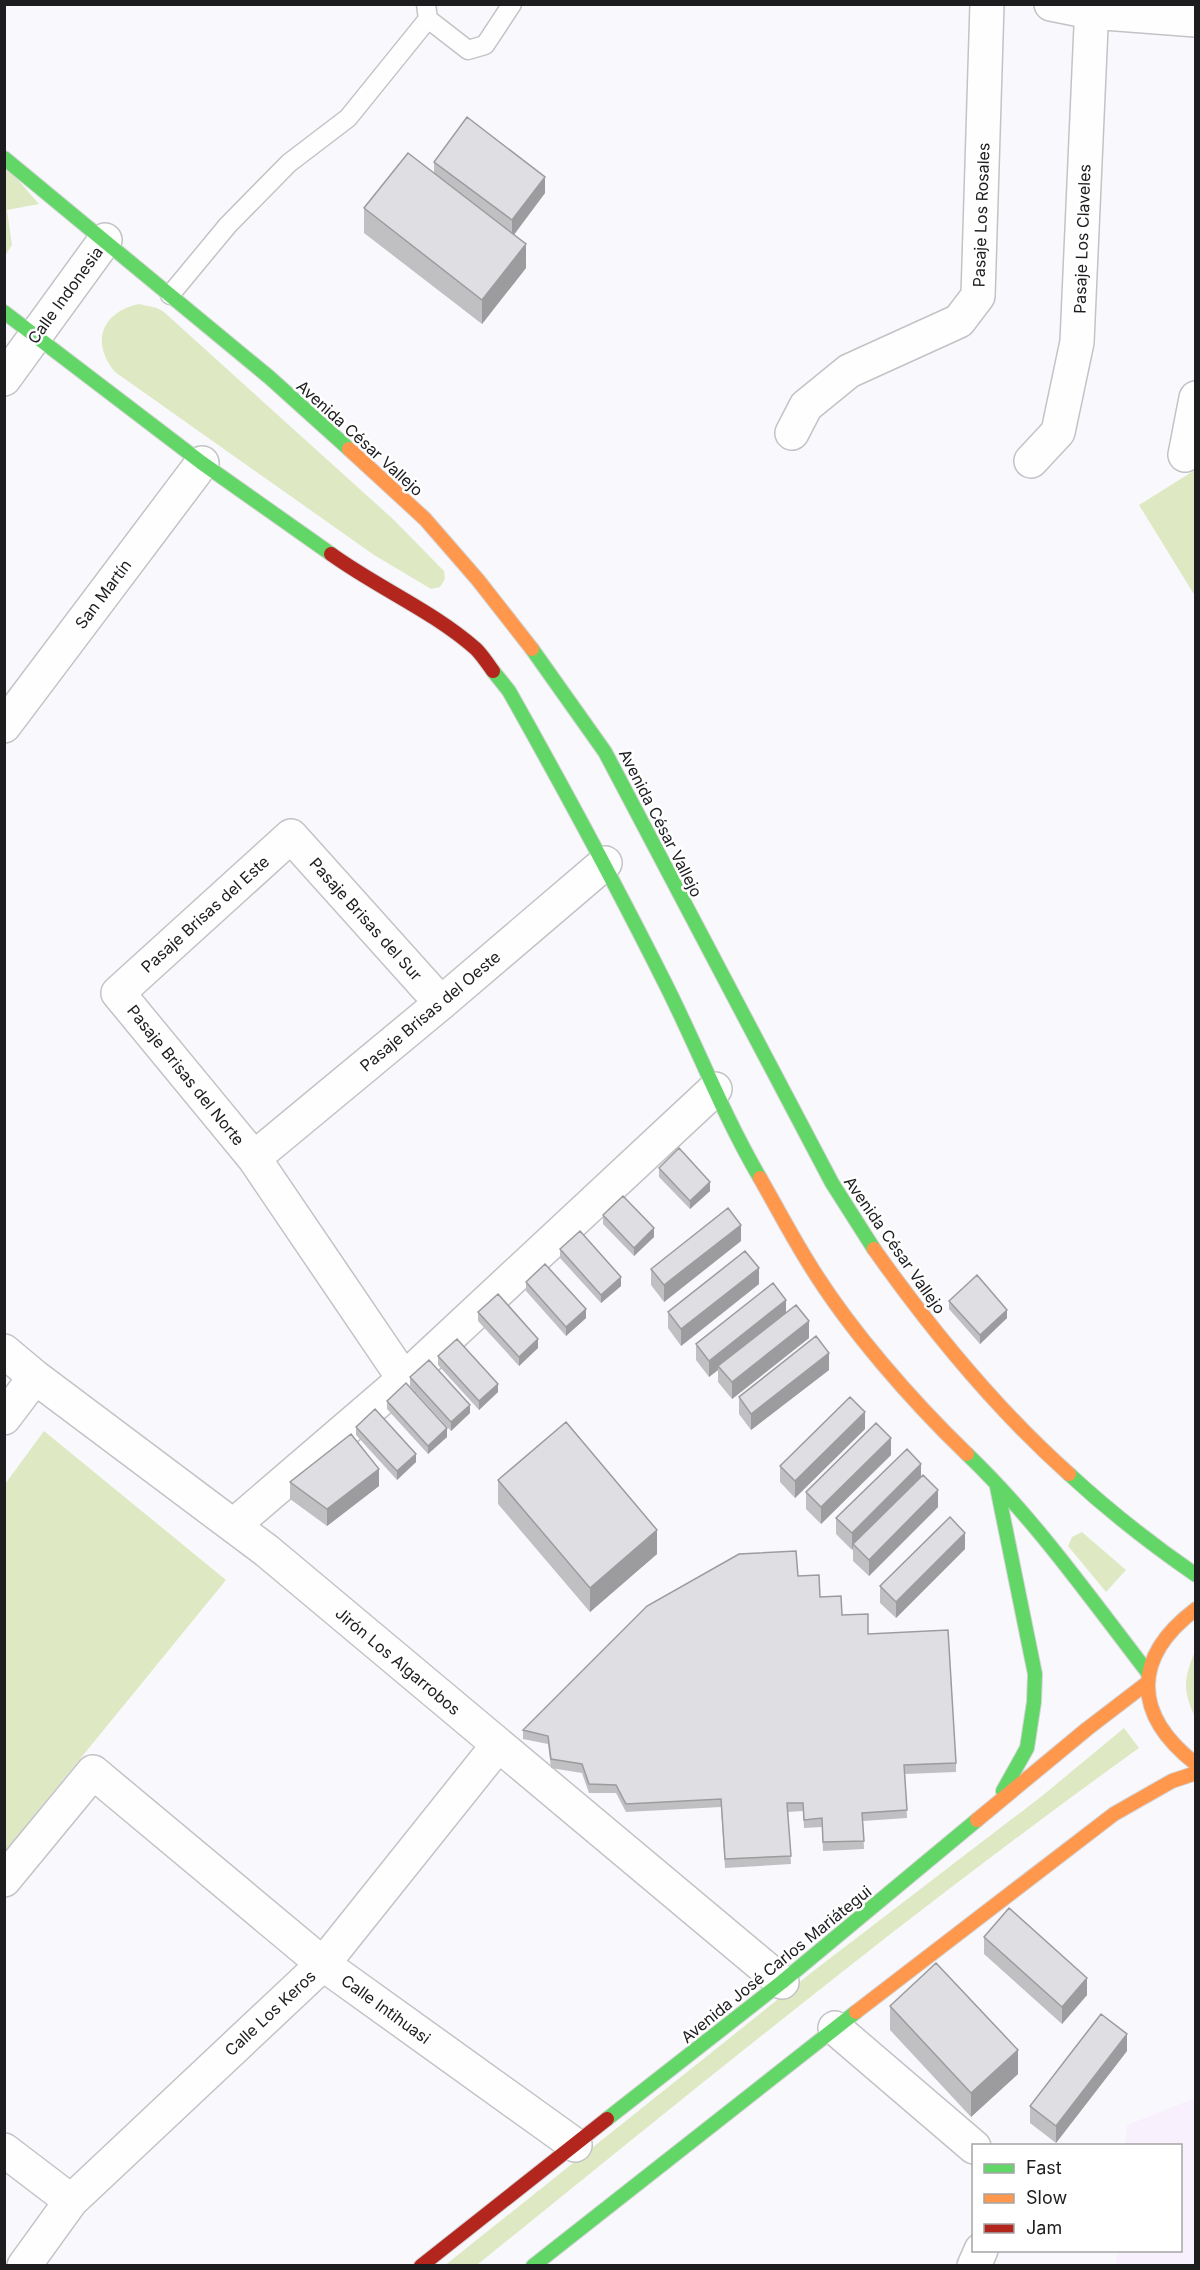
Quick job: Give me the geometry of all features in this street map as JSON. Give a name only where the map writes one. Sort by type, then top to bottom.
[{"type":"main road","name":"Avenida César Vallejo","points":[[4,158],[269,377],[425,519],[478,580],[541,660],[605,752],[720,975],[832,1183],[871,1245],[913,1304],[1004,1412],[1053,1460],[1104,1506],[1157,1548],[1196,1575]]},
{"type":"main road","points":[[4,312],[202,463],[353,570],[440,622],[477,650],[509,691],[604,863],[666,984],[743,1149],[775,1208],[810,1264],[848,1319],[894,1376],[943,1431],[996,1482],[1081,1586],[1148,1678],[1155,1718],[1176,1749],[1196,1764]]},
{"type":"main road","points":[[995,1806],[1027,1748],[1034,1702],[1035,1674],[996,1482]]},
{"type":"main road","points":[[1148,1678],[1161,1644],[1186,1616],[1196,1609]]},
{"type":"main road","name":"Avenida José Carlos Mariátegui","points":[[421,2265],[782,1982],[1148,1678]]},
{"type":"main road","points":[[533,2265],[835,2028],[1114,1814],[1172,1781],[1196,1773]]},
{"type":"street","name":"Pasaje Los Rosales","points":[[792,433],[806,406],[849,370],[959,321],[978,296],[987,4]]},
{"type":"street","points":[[1051,4],[1196,20]]},
{"type":"street","name":"Pasaje Los Claveles","points":[[1031,461],[1058,432],[1077,342],[1092,8]]},
{"type":"street","name":"Calle Indonesia","points":[[4,379],[105,240]]},
{"type":"street","points":[[1185,455],[1196,398]]},
{"type":"street","name":"San Martín","points":[[4,726],[202,463]]},
{"type":"street","name":"Pasaje Brisas del Este","points":[[118,993],[291,836]]},
{"type":"street","name":"Pasaje Brisas del Sur","points":[[291,836],[441,1003]]},
{"type":"street","name":"Pasaje Brisas del Oeste","points":[[254,1158],[441,1003],[604,863]]},
{"type":"street","name":"Pasaje Brisas del Norte","points":[[118,993],[254,1158],[404,1379]]},
{"type":"street","points":[[234,1525],[404,1379],[715,1089]]},
{"type":"street","name":"Jirón Los Algarrobos","points":[[4,1351],[35,1377],[276,1558],[782,1982]]},
{"type":"street","points":[[4,1418],[35,1377]]},
{"type":"street","name":"Calle Los Keros","points":[[24,2265],[71,2202],[323,1964],[498,1744]]},
{"type":"street","name":"Calle Intihuasi","points":[[4,1880],[93,1772],[323,1964],[575,2145]]},
{"type":"street","points":[[835,2028],[972,2145]]},
{"type":"street","points":[[4,2150],[71,2202]]},
{"type":"lane","points":[[170,295],[228,225],[289,163],[348,118],[427,12],[468,50],[485,45],[512,4]]},
{"type":"shaded area","points":[[1195,2098],[1195,2265],[1116,2265],[1117,2252],[1182,2252],[1182,2144],[1125,2144],[1127,2125]]},
{"type":"green space","points":[[5,165],[39,204],[7,210],[12,245],[5,256]]},
{"type":"green space","points":[[139,304],[164,312],[394,520],[444,571],[445,579],[440,587],[431,589],[374,555],[115,372],[103,350],[104,330],[116,314]]},
{"type":"green space","points":[[1195,470],[1195,596],[1139,505]]},
{"type":"green space","points":[[44,1431],[226,1580],[5,1851],[5,1484]]},
{"type":"green space","points":[[1082,1532],[1126,1570],[1106,1592],[1068,1546],[1072,1537]]},
{"type":"green space","points":[[1195,1651],[1195,1717],[1188,1699],[1186,1684]]},
{"type":"green space","points":[[1124,1728],[1139,1748],[887,1937],[477,2265],[444,2266],[816,1969],[1042,1796]]},
{"type":"building","points":[[467,117],[545,177],[512,220],[434,162]]},
{"type":"building","points":[[408,153],[526,244],[482,300],[364,208]]},
{"type":"building","points":[[679,1148],[710,1182],[690,1201],[659,1168]]},
{"type":"building","points":[[623,1196],[654,1228],[634,1248],[603,1215]]},
{"type":"building","points":[[728,1208],[741,1225],[664,1285],[651,1269]]},
{"type":"building","points":[[580,1231],[621,1277],[601,1295],[560,1249]]},
{"type":"building","points":[[745,1251],[759,1268],[681,1329],[668,1312]]},
{"type":"building","points":[[545,1264],[586,1309],[566,1327],[526,1282]]},
{"type":"building","points":[[977,1275],[1007,1310],[980,1335],[949,1301]]},
{"type":"building","points":[[773,1283],[786,1300],[709,1361],[696,1344]]},
{"type":"building","points":[[498,1294],[538,1339],[519,1357],[478,1312]]},
{"type":"building","points":[[796,1305],[809,1321],[732,1382],[718,1366]]},
{"type":"building","points":[[816,1336],[829,1353],[751,1414],[739,1397]]},
{"type":"building","points":[[457,1339],[498,1384],[479,1401],[438,1356]]},
{"type":"building","points":[[429,1360],[470,1405],[451,1422],[410,1377]]},
{"type":"building","points":[[406,1383],[447,1428],[428,1446],[387,1401]]},
{"type":"building","points":[[850,1397],[865,1412],[795,1481],[780,1466]]},
{"type":"building","points":[[375,1409],[416,1454],[397,1471],[356,1427]]},
{"type":"building","points":[[566,1422],[657,1530],[590,1588],[498,1480]]},
{"type":"building","points":[[876,1423],[891,1438],[821,1507],[806,1492]]},
{"type":"building","points":[[351,1434],[379,1469],[327,1509],[290,1482]]},
{"type":"building","points":[[907,1449],[921,1464],[852,1533],[836,1518]]},
{"type":"building","points":[[923,1475],[938,1490],[869,1560],[853,1544]]},
{"type":"building","points":[[950,1517],[965,1533],[896,1602],[880,1586]]},
{"type":"building","points":[[796,1551],[798,1576],[819,1575],[820,1597],[841,1596],[842,1615],[868,1614],[868,1634],[948,1630],[956,1763],[904,1765],[907,1810],[862,1813],[864,1841],[823,1842],[822,1818],[804,1820],[803,1803],[787,1803],[791,1856],[725,1859],[721,1799],[626,1804],[616,1785],[589,1784],[582,1764],[551,1759],[548,1736],[523,1730],[647,1606],[739,1554]]},
{"type":"building","points":[[1009,1908],[1087,1978],[1062,2007],[984,1937]]},
{"type":"building","points":[[936,1963],[1018,2050],[971,2093],[890,2006]]},
{"type":"building","points":[[1101,2014],[1127,2034],[1056,2126],[1030,2106]]},
{"type":"traffic: fast","points":[[4,158],[269,377],[349,449]]},
{"type":"traffic: fast","points":[[4,312],[202,463],[331,554]]},
{"type":"traffic: fast","points":[[532,649],[605,752],[832,1183],[874,1249]]},
{"type":"traffic: fast","points":[[493,671],[509,691],[608,871],[676,1006],[734,1130],[760,1178]]},
{"type":"traffic: fast","points":[[967,1454],[1039,1532],[1149,1674]]},
{"type":"traffic: fast","points":[[1069,1474],[1131,1527],[1196,1575]]},
{"type":"traffic: fast","points":[[997,1487],[1035,1674],[1034,1702],[1027,1748],[1003,1791]]},
{"type":"traffic: fast","points":[[607,2119],[782,1982],[977,1820]]},
{"type":"traffic: fast","points":[[533,2266],[856,2012]]},
{"type":"traffic: slow","points":[[349,449],[425,519],[478,580],[532,649]]},
{"type":"traffic: slow","points":[[760,1178],[824,1287],[861,1338],[924,1410],[967,1454]]},
{"type":"traffic: slow","points":[[874,1249],[941,1339],[965,1367],[1015,1422],[1069,1474]]},
{"type":"traffic: slow","points":[[1196,1609],[1175,1628],[1160,1647],[1151,1667],[1148,1687],[1151,1706],[1160,1726],[1175,1745],[1196,1764]]},
{"type":"traffic: slow","points":[[977,1820],[1087,1729],[1147,1683]]},
{"type":"traffic: slow","points":[[856,2012],[1114,1814],[1172,1781],[1196,1773]]},
{"type":"traffic: jam","points":[[331,554],[459,635],[476,649],[493,671]]},
{"type":"traffic: jam","points":[[421,2266],[607,2119]]}]
